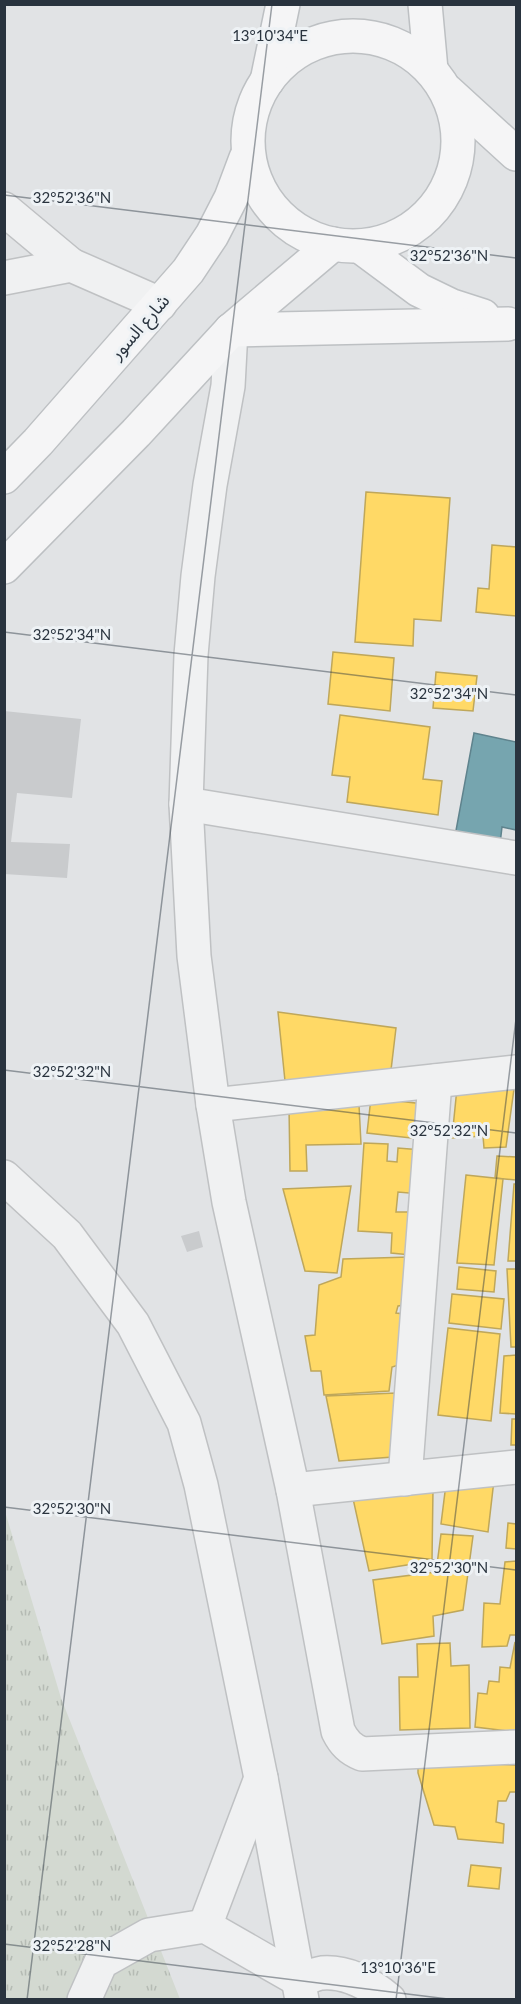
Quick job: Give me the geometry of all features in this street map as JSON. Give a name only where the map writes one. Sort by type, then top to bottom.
[{"type":"main road","points":[[284,4],[267,81],[255,105],[248,131],[246,158],[258,188],[278,214],[303,232],[347,246],[419,290],[452,306],[512,325]]},
{"type":"main road","points":[[4,567],[136,433],[231,330],[347,246],[387,242],[411,230],[431,213],[446,192],[456,167],[459,141],[456,114],[438,80],[424,4]]},
{"type":"main road","points":[[267,81],[286,61],[308,46],[343,37],[360,36],[386,41],[410,53],[516,154]]},
{"type":"main road","name":"شارع السور","points":[[4,477],[45,434],[188,271],[212,235],[231,198],[246,158]]},
{"type":"main road","points":[[231,330],[512,325]]},
{"type":"street","points":[[4,209],[71,265],[160,304]]},
{"type":"street","points":[[4,278],[71,265]]},
{"type":"street","points":[[231,330],[228,386],[210,485],[198,576],[191,655],[186,804],[195,956],[213,1105],[229,1202],[293,1490],[338,1731],[343,1741],[351,1749],[362,1754],[516,1747]]},
{"type":"street","points":[[186,804],[516,858]]},
{"type":"street","points":[[213,1105],[516,1072]]},
{"type":"street","points":[[405,1479],[435,1081]]},
{"type":"street","points":[[4,1177],[67,1235],[133,1324],[184,1423],[201,1485],[261,1778],[300,1990]]},
{"type":"street","points":[[293,1490],[516,1467]]},
{"type":"street","points":[[205,1926],[261,1778]]},
{"type":"street","points":[[84,2000],[101,1962],[149,1935],[205,1926],[300,1990]]},
{"type":"street","points":[[300,1990],[322,1973],[348,1976],[371,1985],[389,2000]]},
{"type":"green space","points":[[4,1508],[61,1698],[180,1999],[5,1999]]},
{"type":"building: Homes","points":[[366,492],[450,498],[441,621],[414,619],[413,646],[355,642]]},
{"type":"building: Homes","points":[[492,545],[516,547],[516,616],[476,612],[478,588],[489,589]]},
{"type":"building: Homes","points":[[333,652],[394,658],[390,711],[328,704]]},
{"type":"building: Homes","points":[[436,672],[477,676],[473,711],[433,708]]},
{"type":"building: Homes","points":[[340,715],[430,727],[423,779],[442,781],[438,815],[347,802],[350,777],[332,775]]},
{"type":"building: Homes","points":[[278,1012],[396,1028],[391,1070],[285,1081]]},
{"type":"building: Homes","points":[[457,1088],[514,1089],[506,1147],[484,1148],[483,1136],[452,1138]]},
{"type":"building: Homes","points":[[371,1098],[424,1104],[420,1139],[367,1133]]},
{"type":"building: Homes","points":[[359,1105],[361,1144],[306,1145],[307,1171],[290,1171],[289,1107]]},
{"type":"building: Homes","points":[[364,1143],[388,1144],[387,1161],[397,1162],[398,1148],[422,1150],[420,1194],[398,1192],[396,1212],[413,1212],[411,1255],[391,1253],[392,1233],[358,1231]]},
{"type":"building: Homes","points":[[497,1156],[516,1157],[516,1180],[495,1178]]},
{"type":"building: Homes","points":[[466,1175],[503,1179],[494,1265],[457,1263]]},
{"type":"building: Homes","points":[[514,1184],[516,1184],[516,1261],[508,1261]]},
{"type":"building: Homes","points":[[351,1186],[337,1273],[305,1271],[283,1189]]},
{"type":"building: Homes","points":[[409,1257],[412,1304],[398,1306],[396,1313],[413,1315],[411,1361],[392,1367],[389,1391],[324,1395],[321,1371],[311,1371],[305,1336],[315,1335],[319,1285],[341,1277],[343,1259]]},
{"type":"building: Homes","points":[[459,1267],[496,1271],[494,1292],[457,1289]]},
{"type":"building: Homes","points":[[507,1269],[516,1269],[516,1347],[511,1347]]},
{"type":"building: Homes","points":[[452,1294],[504,1299],[501,1329],[449,1323]]},
{"type":"building: Homes","points":[[448,1328],[500,1334],[491,1421],[438,1415]]},
{"type":"building: Homes","points":[[516,1355],[516,1414],[500,1413],[504,1356]]},
{"type":"building: Homes","points":[[396,1393],[393,1457],[339,1461],[326,1396]]},
{"type":"building: Homes","points":[[512,1419],[516,1419],[516,1445],[511,1445]]},
{"type":"building: Homes","points":[[494,1480],[488,1532],[441,1524],[446,1484]]},
{"type":"building: Homes","points":[[433,1489],[432,1561],[369,1571],[352,1494]]},
{"type":"building: Homes","points":[[508,1523],[516,1524],[516,1549],[506,1548]]},
{"type":"building: Homes","points":[[441,1534],[473,1536],[463,1610],[433,1616],[434,1636],[382,1644],[373,1580],[436,1572]]},
{"type":"building: Homes","points":[[516,1561],[516,1635],[510,1635],[507,1646],[482,1647],[484,1603],[500,1604],[505,1562]]},
{"type":"building: Homes","points":[[515,1642],[516,1732],[475,1727],[478,1693],[487,1694],[489,1681],[499,1682],[500,1667],[510,1668]]},
{"type":"building: Homes","points":[[450,1643],[451,1666],[469,1665],[470,1728],[400,1730],[399,1677],[418,1677],[417,1644]]},
{"type":"building: Homes","points":[[418,1761],[516,1765],[516,1792],[510,1792],[506,1801],[498,1801],[496,1822],[504,1824],[503,1843],[458,1839],[455,1827],[434,1825],[418,1773]]},
{"type":"building: Homes","points":[[471,1865],[501,1868],[499,1889],[468,1886]]},
{"type":"building: Public","points":[[474,733],[516,742],[516,830],[502,827],[500,844],[455,836]]},
{"type":"building: Other","points":[[4,711],[81,719],[72,798],[17,793],[11,842],[70,844],[67,878],[4,874]]},
{"type":"building: Other","points":[[199,1231],[203,1247],[187,1252],[181,1236]]}]
